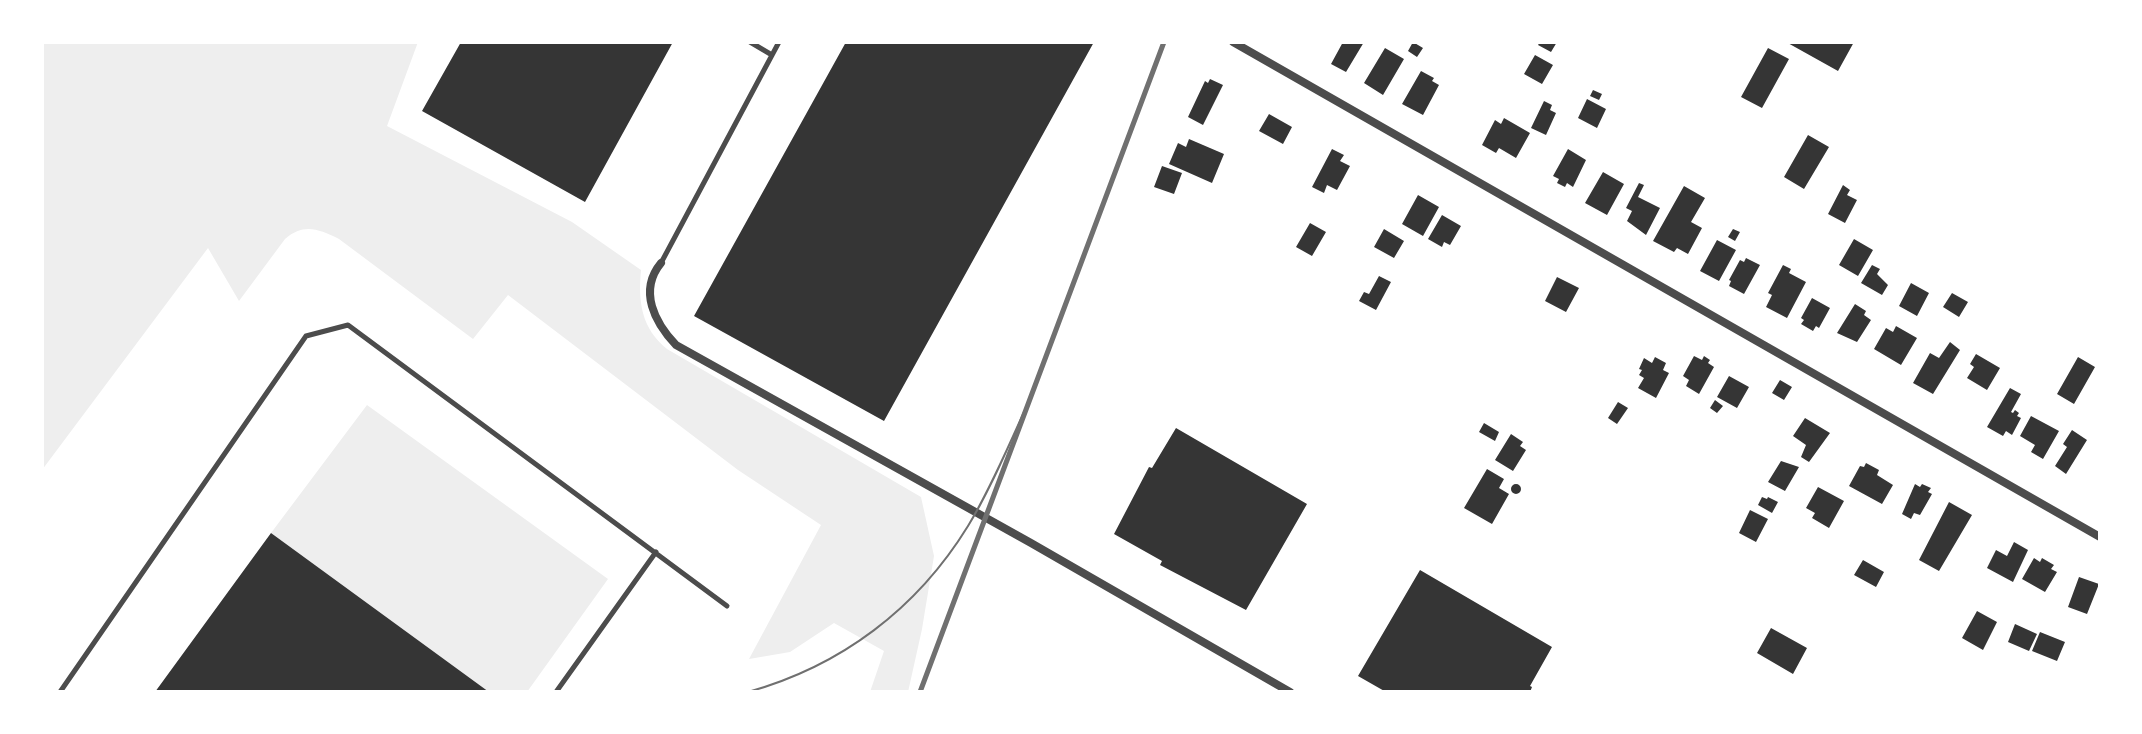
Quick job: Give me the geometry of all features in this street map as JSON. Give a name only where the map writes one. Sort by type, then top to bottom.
[{"type":"street","points":[[1233,42],[2100,537]]},
{"type":"street","points":[[661,263],[652,278],[651,306],[662,330],[676,345],[1290,692]]},
{"type":"lane","points":[[750,42],[772,55]]},
{"type":"lane","points":[[661,263],[779,42]]},
{"type":"lane","points":[[60,692],[306,336],[348,325],[727,606]]},
{"type":"lane","points":[[556,692],[656,552]]},
{"type":"shaded area","points":[[42,42],[418,42],[387,126],[572,222],[641,270],[643,313],[658,341],[667,349],[921,497],[934,556],[908,692],[870,692],[884,651],[834,623],[790,652],[749,659],[821,525],[738,470],[508,295],[473,339],[339,239],[318,230],[305,229],[285,239],[239,301],[208,248],[42,470]]},
{"type":"shaded area","points":[[367,405],[608,579],[527,692],[489,692],[271,533]]},
{"type":"building","points":[[461,42],[673,42],[585,202],[422,111]]},
{"type":"building","points":[[846,42],[1094,42],[884,421],[694,316]]},
{"type":"building","points":[[1343,42],[1364,42],[1346,72],[1331,64]]},
{"type":"building","points":[[1413,42],[1423,48],[1417,57],[1408,51]]},
{"type":"building","points":[[1540,42],[1557,42],[1551,52],[1538,45]]},
{"type":"building","points":[[1786,42],[1854,42],[1838,71]]},
{"type":"building","points":[[1385,48],[1404,59],[1383,95],[1364,83]]},
{"type":"building","points":[[1768,48],[1789,59],[1762,108],[1741,97]]},
{"type":"building","points":[[1535,55],[1553,65],[1542,84],[1524,74]]},
{"type":"building","points":[[1421,71],[1434,78],[1432,81],[1439,85],[1423,115],[1402,104]]},
{"type":"building","points":[[1210,79],[1223,85],[1203,125],[1188,117],[1205,81],[1208,83]]},
{"type":"building","points":[[1593,90],[1602,94],[1599,100],[1590,96]]},
{"type":"building","points":[[1587,99],[1606,109],[1597,128],[1578,118]]},
{"type":"building","points":[[1544,101],[1552,105],[1550,110],[1556,113],[1546,135],[1531,128]]},
{"type":"building","points":[[1269,114],[1292,127],[1283,144],[1259,131]]},
{"type":"building","points":[[1504,118],[1530,133],[1516,158],[1499,148],[1496,153],[1482,145],[1495,120],[1501,124]]},
{"type":"building","points":[[1808,135],[1829,147],[1804,189],[1784,177]]},
{"type":"building","points":[[1189,139],[1224,154],[1212,183],[1169,164],[1178,143],[1186,147]]},
{"type":"building","points":[[1332,149],[1344,155],[1340,161],[1350,166],[1337,190],[1327,185],[1324,193],[1312,187]]},
{"type":"building","points":[[1568,149],[1586,160],[1573,187],[1567,183],[1565,187],[1557,183],[1559,179],[1553,176]]},
{"type":"building","points":[[1162,166],[1182,173],[1174,194],[1154,187]]},
{"type":"building","points":[[1603,172],[1624,184],[1607,215],[1585,203]]},
{"type":"building","points":[[1639,183],[1644,185],[1638,197],[1660,208],[1646,235],[1627,221],[1632,211],[1626,208]]},
{"type":"building","points":[[1843,185],[1850,190],[1847,195],[1857,200],[1845,223],[1828,214]]},
{"type":"building","points":[[1684,186],[1705,198],[1691,222],[1702,228],[1688,254],[1677,248],[1674,252],[1653,241]]},
{"type":"building","points":[[1418,195],[1439,207],[1423,236],[1402,224]]},
{"type":"building","points":[[1442,215],[1461,226],[1450,245],[1444,242],[1442,247],[1428,239]]},
{"type":"building","points":[[1310,223],[1326,232],[1312,256],[1296,247]]},
{"type":"building","points":[[1384,229],[1404,241],[1394,258],[1374,247]]},
{"type":"building","points":[[1733,229],[1740,232],[1735,241],[1728,237]]},
{"type":"building","points":[[1854,239],[1873,250],[1858,276],[1839,265]]},
{"type":"building","points":[[1717,240],[1736,250],[1719,281],[1700,271]]},
{"type":"building","points":[[1746,258],[1760,265],[1744,294],[1729,286],[1729,280],[1740,260],[1744,262]]},
{"type":"building","points":[[1783,265],[1791,269],[1789,273],[1806,282],[1787,318],[1766,307],[1772,295],[1768,293]]},
{"type":"building","points":[[1872,265],[1880,269],[1877,274],[1888,285],[1882,295],[1861,283]]},
{"type":"building","points":[[1379,276],[1391,282],[1376,310],[1359,301],[1364,292],[1369,294]]},
{"type":"building","points":[[1557,277],[1579,288],[1566,312],[1545,301]]},
{"type":"building","points":[[1911,283],[1929,293],[1917,316],[1899,306]]},
{"type":"building","points":[[1952,293],[1968,302],[1959,317],[1943,307]]},
{"type":"building","points":[[1812,298],[1830,308],[1819,328],[1816,326],[1813,331],[1801,324]]},
{"type":"building","points":[[1855,304],[1866,311],[1864,315],[1871,320],[1857,342],[1837,333]]},
{"type":"building","points":[[1896,326],[1917,338],[1901,365],[1874,349],[1886,328],[1893,332]]},
{"type":"building","points":[[1950,342],[1960,350],[1933,394],[1913,383],[1930,353],[1939,358]]},
{"type":"building","points":[[1976,354],[2000,368],[1987,390],[1967,378],[1974,367],[1970,364]]},
{"type":"building","points":[[1694,356],[1702,360],[1704,356],[1714,367],[1699,394],[1686,386],[1689,380],[1683,376]]},
{"type":"building","points":[[1655,357],[1666,363],[1663,370],[1669,373],[1656,398],[1638,388],[1644,378],[1639,375],[1642,370],[1639,369],[1644,358],[1652,363]]},
{"type":"building","points":[[2078,357],[2095,367],[2074,404],[2057,394]]},
{"type":"building","points":[[1729,376],[1749,387],[1737,408],[1717,397]]},
{"type":"building","points":[[1780,380],[1792,387],[1784,400],[1772,393]]},
{"type":"building","points":[[2010,388],[2021,394],[2011,412],[2015,410],[2021,418],[2012,435],[2006,431],[2003,436],[1987,427]]},
{"type":"building","points":[[1715,400],[1723,406],[1717,413],[1710,408]]},
{"type":"building","points":[[1618,402],[1628,408],[1617,424],[1608,418]]},
{"type":"building","points":[[2031,416],[2059,431],[2043,459],[2031,452],[2035,445],[2020,436]]},
{"type":"building","points":[[1805,418],[1830,433],[1809,462],[1801,457],[1806,445],[1793,436]]},
{"type":"building","points":[[1484,423],[1499,432],[1495,441],[1479,432]]},
{"type":"building","points":[[1176,428],[1307,504],[1246,610],[1160,565],[1162,561],[1114,534],[1149,467],[1152,468]]},
{"type":"building","points":[[2072,430],[2087,440],[2066,474],[2055,466],[2067,447],[2063,444]]},
{"type":"building","points":[[1511,434],[1523,442],[1520,446],[1526,450],[1513,471],[1495,460]]},
{"type":"building","points":[[1781,461],[1799,467],[1785,491],[1768,482]]},
{"type":"building","points":[[1866,463],[1879,470],[1877,475],[1893,485],[1882,504],[1849,486],[1860,466],[1864,467]]},
{"type":"building","points":[[1487,469],[1504,479],[1499,488],[1509,494],[1492,524],[1464,508]]},
{"type":"building","points":[[1516,484],[1521,489],[1516,494],[1511,489]]},
{"type":"building","points":[[1915,484],[1931,488],[1928,492],[1932,494],[1920,515],[1914,513],[1911,519],[1902,514]]},
{"type":"building","points":[[1818,487],[1844,501],[1829,528],[1812,518],[1815,513],[1806,508]]},
{"type":"building","points":[[1762,497],[1778,502],[1772,513],[1758,505]]},
{"type":"building","points":[[1949,502],[1972,515],[1939,571],[1919,560]]},
{"type":"building","points":[[1750,510],[1768,519],[1756,542],[1739,533]]},
{"type":"building","points":[[271,533],[489,692],[155,692]]},
{"type":"building","points":[[2014,542],[2028,550],[2013,582],[1987,568],[1996,550],[2007,556]]},
{"type":"building","points":[[2034,558],[2040,562],[2042,558],[2054,565],[2051,569],[2057,572],[2045,592],[2022,579]]},
{"type":"building","points":[[1863,560],[1884,572],[1876,587],[1854,575]]},
{"type":"building","points":[[1420,570],[1552,647],[1530,686],[1530,692],[1386,692],[1358,676]]},
{"type":"building","points":[[2079,577],[2099,584],[2087,614],[2068,607]]},
{"type":"building","points":[[1977,611],[1997,622],[1983,650],[1962,638]]},
{"type":"building","points":[[2015,624],[2037,634],[2029,651],[2008,642]]},
{"type":"building","points":[[1771,628],[1807,648],[1793,674],[1757,653]]},
{"type":"building","points":[[2040,632],[2065,642],[2057,661],[2032,651]]},
{"type":"tram line","points":[[748,692],[782,681],[845,650],[874,630],[925,583],[968,526],[1025,410]]},
{"type":"railway","points":[[920,692],[1164,42]]}]
